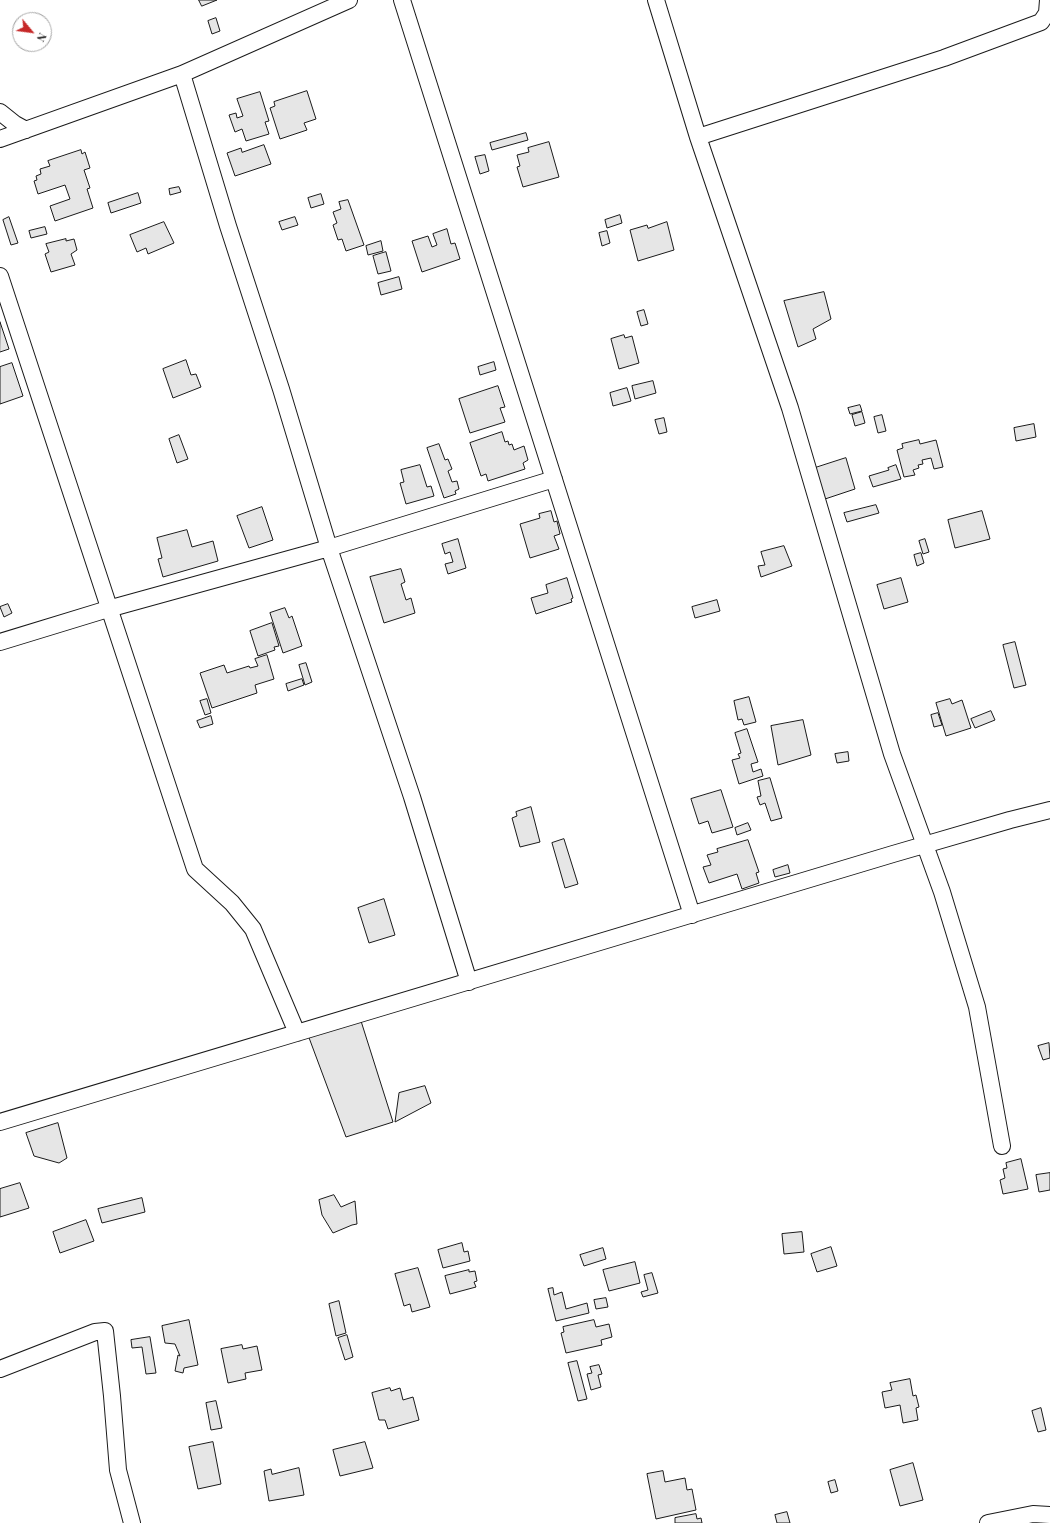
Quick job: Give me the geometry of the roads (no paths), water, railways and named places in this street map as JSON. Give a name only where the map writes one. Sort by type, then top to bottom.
[{"type":"street","points":[[0,139],[182,74],[349,0]]},
{"type":"street","points":[[402,0],[692,915]]},
{"type":"street","points":[[656,0],[698,137],[790,408],[892,754],[926,844],[977,1007],[1002,1146]]},
{"type":"street","points":[[698,137],[944,58],[1041,22],[1047,13],[1048,0]]},
{"type":"street","points":[[182,74],[329,548],[412,797],[469,982]]},
{"type":"street","points":[[0,112],[15,124],[26,130]]},
{"type":"street","points":[[0,276],[108,610],[195,869],[232,903],[253,930],[297,1033]]},
{"type":"street","points":[[0,642],[329,548],[554,479]]},
{"type":"street","points":[[0,1122],[926,844],[1050,810]]},
{"type":"street","points":[[0,1369],[95,1332],[105,1331],[118,1470],[132,1523]]},
{"type":"street","points":[[988,1523],[1033,1514],[1050,1515]]}]
